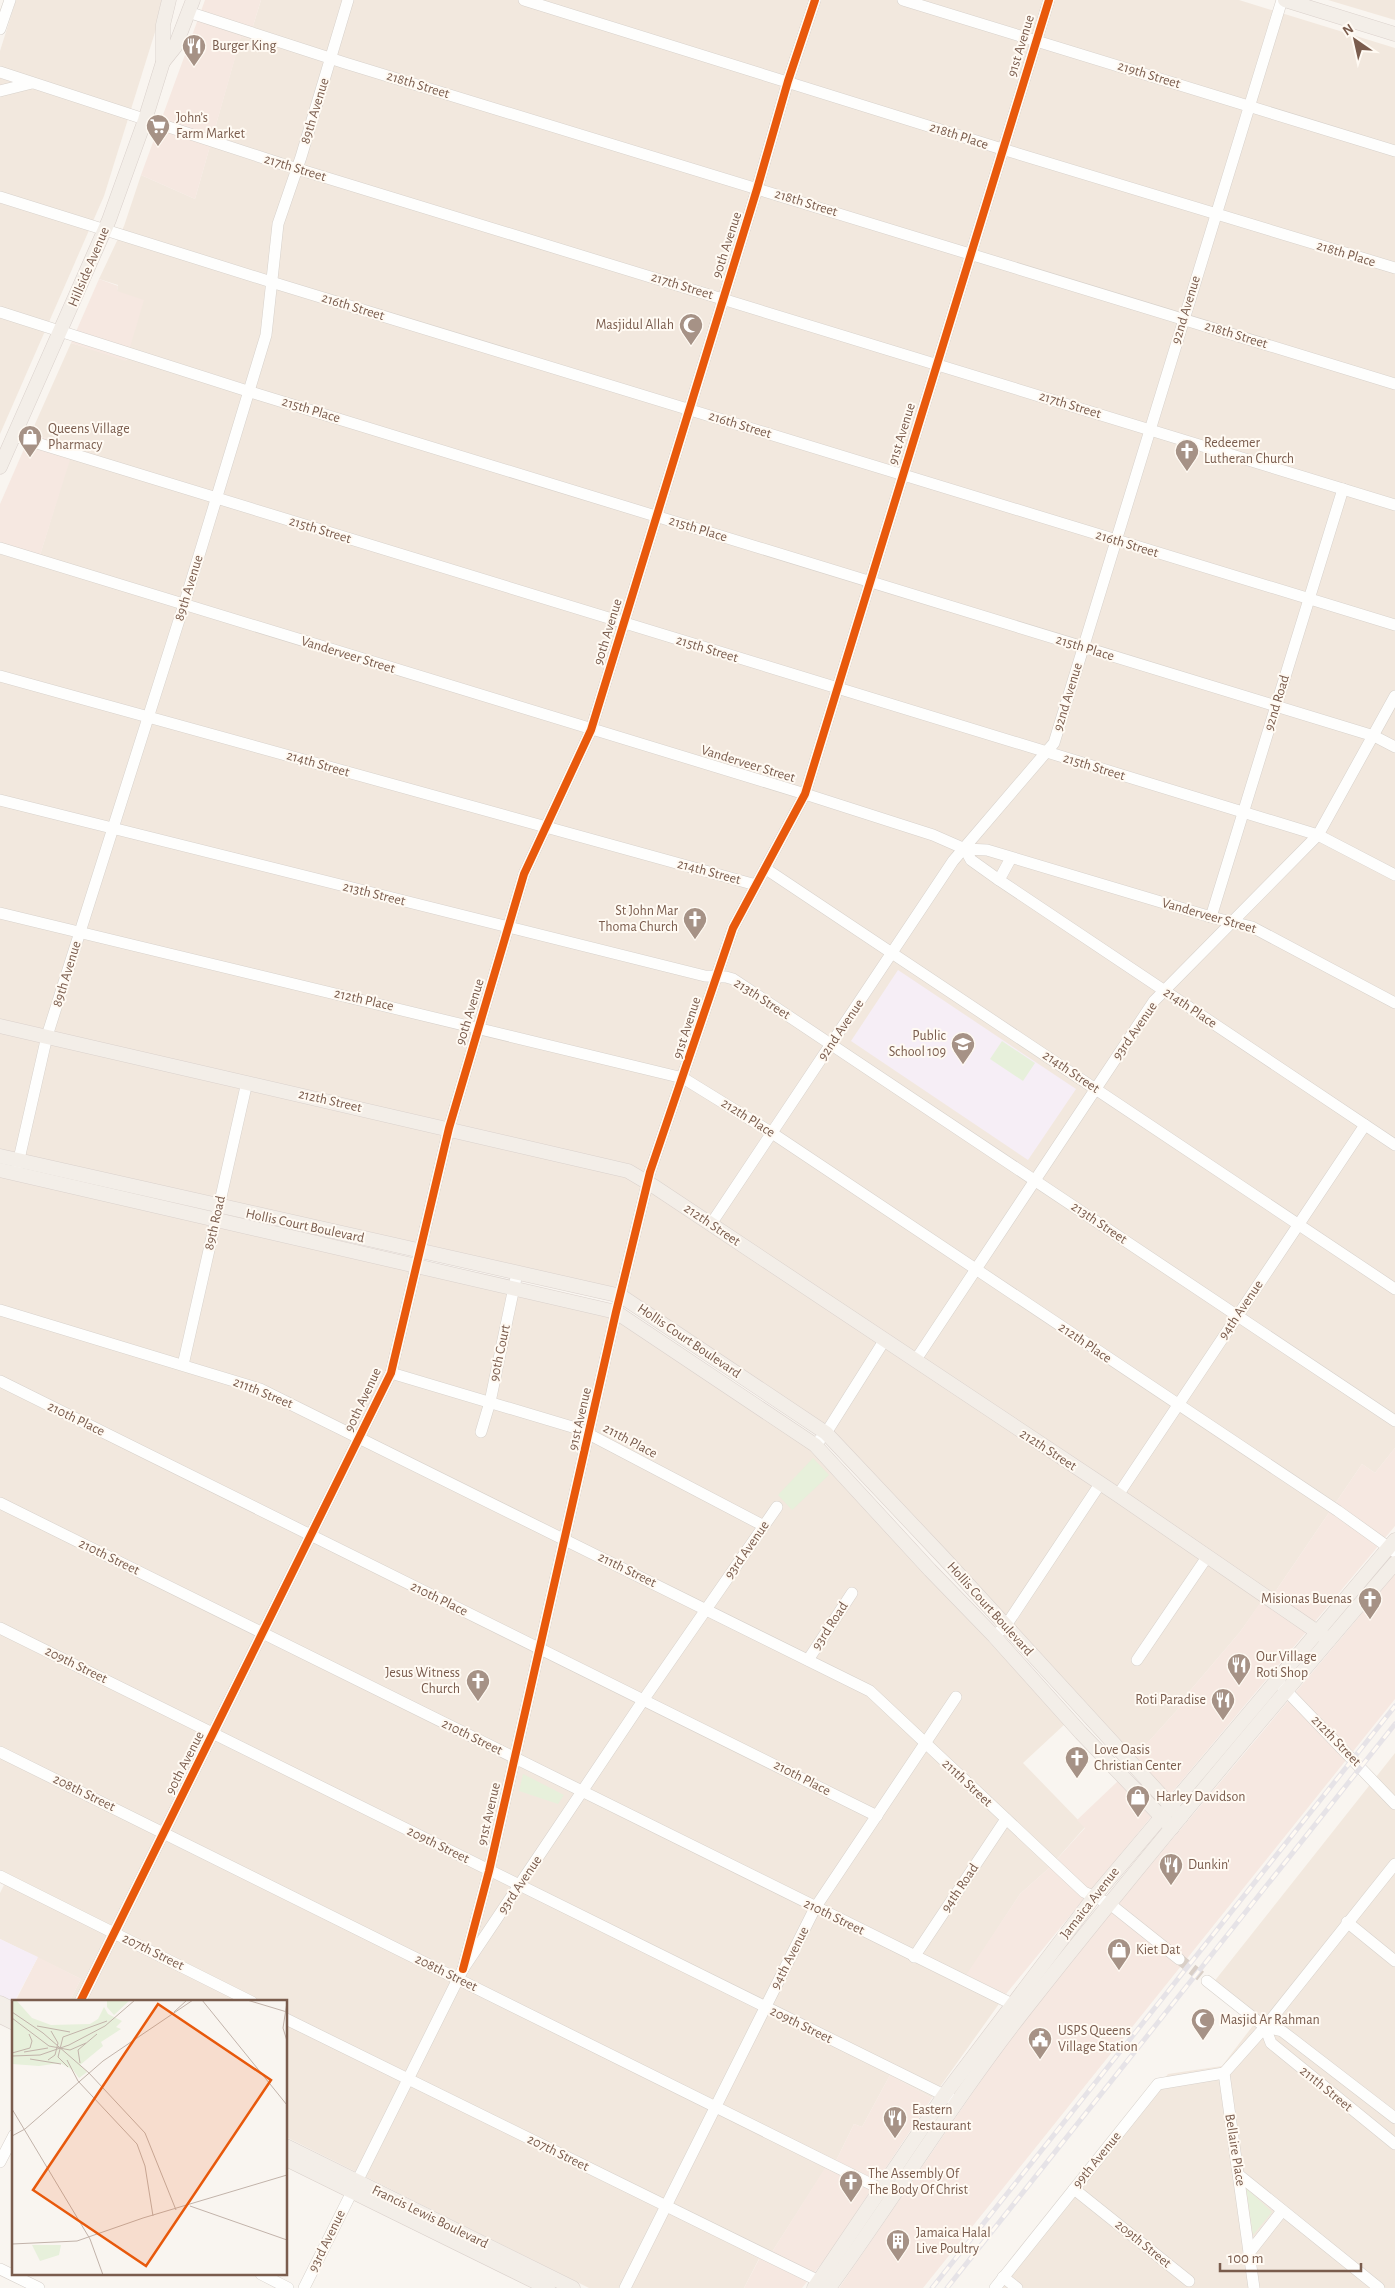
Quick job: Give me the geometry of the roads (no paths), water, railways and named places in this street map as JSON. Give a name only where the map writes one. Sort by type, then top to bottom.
[{"type":"main road","name":"Hillside Avenue","points":[[0,467],[105,230],[145,120],[163,62],[163,25],[169,0]]},
{"type":"main road","points":[[1283,0],[1395,34]]},
{"type":"main road","name":"Hillside Avenue","points":[[163,62],[175,47],[190,6]]},
{"type":"main road","name":"212th Street","points":[[0,1026],[449,1128],[628,1171],[648,1182],[1118,1496],[1323,1636]]},
{"type":"main road","name":"Hollis Court Boulevard","points":[[0,1156],[17,1167],[348,1242],[417,1266],[616,1312],[815,1445],[930,1570],[994,1636],[1081,1733],[1172,1828]]},
{"type":"main road","name":"Hollis Court Boulevard","points":[[0,1170],[17,1167]]},
{"type":"main road","name":"Hollis Court Boulevard","points":[[348,1242],[421,1250],[517,1274],[621,1296],[826,1433],[943,1557],[1005,1627],[1181,1817]]},
{"type":"main road","points":[[678,1353],[686,1340]]},
{"type":"main road","points":[[748,1400],[756,1386]]},
{"type":"main road","points":[[871,1506],[883,1493]]},
{"type":"main road","name":"Jamaica Avenue","points":[[823,2286],[887,2192],[945,2094],[1110,1904],[1287,1691],[1323,1636],[1393,1546]]},
{"type":"main road","points":[[930,1570],[943,1557]]},
{"type":"main road","name":"Jamaica Avenue","points":[[887,2192],[958,2102],[1017,2009],[1094,1897],[1276,1680],[1323,1636],[1395,1563]]},
{"type":"main road","points":[[1036,1684],[1048,1672]]},
{"type":"main road","points":[[1081,1733],[1093,1720]]},
{"type":"main road","points":[[0,2003],[12,2009]]},
{"type":"main road","points":[[0,2016],[12,2022]]},
{"type":"main road","name":"Francis Lewis Boulevard","points":[[288,2147],[354,2186],[548,2288]]},
{"type":"main road","name":"Francis Lewis Boulevard","points":[[288,2160],[354,2186],[573,2288]]},
{"type":"street","points":[[0,29],[10,0]]},
{"type":"street","name":"89th Avenue","points":[[17,1167],[47,1036],[184,604],[266,335],[278,224],[297,169],[348,0]]},
{"type":"street","name":"218th Place","points":[[524,0],[1215,215],[1395,268]]},
{"type":"street","name":"90th Avenue","points":[[81,2000],[391,1373],[449,1128],[524,874],[591,730],[758,189],[788,81],[815,0]]},
{"type":"street","name":"219th Street","points":[[903,0],[1395,151]]},
{"type":"street","name":"91st Avenue","points":[[766,869],[805,794],[1049,0]]},
{"type":"street","name":"92nd Avenue","points":[[711,1224],[953,861],[1054,743],[1215,215],[1283,0]]},
{"type":"street","name":"218th Street","points":[[190,6],[331,58],[1395,384]]},
{"type":"street","name":"217th Street","points":[[0,72],[36,82],[145,120],[297,169],[1395,505]]},
{"type":"street","points":[[0,91],[36,82]]},
{"type":"street","name":"216th Street","points":[[0,197],[903,476],[1395,625]]},
{"type":"street","name":"215th Place","points":[[0,312],[657,517],[1374,736],[1395,747]]},
{"type":"street","name":"215th Street","points":[[14,436],[1318,835],[1395,875]]},
{"type":"street","name":"92nd Road","points":[[1211,917],[1343,489]]},
{"type":"street","name":"Vanderveer Street","points":[[0,548],[805,794],[933,835],[965,849],[988,850],[1211,917],[1252,927],[1395,1003]]},
{"type":"street","name":"214th Street","points":[[0,676],[756,885],[766,869],[1395,1289]]},
{"type":"street","name":"93rd Avenue","points":[[914,1361],[1154,1001],[1318,835],[1395,696]]},
{"type":"street","name":"213th Street","points":[[0,800],[509,928],[705,976],[733,980],[832,1044],[1395,1421]]},
{"type":"street","name":"214th Place","points":[[965,849],[971,860],[999,880],[1395,1145]]},
{"type":"street","points":[[999,880],[1011,858]]},
{"type":"street","name":"91st Avenue","points":[[460,1974],[489,1871],[616,1312],[648,1182],[733,928],[756,885]]},
{"type":"street","name":"212th Place","points":[[0,913],[683,1078],[772,1133],[1178,1405],[1393,1546]]},
{"type":"street","name":"89th Road","points":[[183,1365],[247,1082]]},
{"type":"street","name":"94th Avenue","points":[[1118,1496],[1365,1126]]},
{"type":"street","name":"90th Court","points":[[481,1432],[490,1402],[517,1274]]},
{"type":"street","name":"211th Street","points":[[0,1310],[260,1389],[870,1691],[1078,1887],[1110,1904],[1179,1959]]},
{"type":"street","points":[[815,1445],[826,1433],[884,1341]]},
{"type":"street","name":"211th Place","points":[[391,1373],[589,1434],[764,1526]]},
{"type":"street","name":"210th Place","points":[[0,1381],[877,1816]]},
{"type":"street","points":[[994,1636],[1005,1627],[1100,1484]]},
{"type":"street","name":"210th Street","points":[[0,1503],[1017,2009]]},
{"type":"street","name":"93rd Avenue","points":[[304,2288],[460,1974],[644,1699],[777,1507]]},
{"type":"street","points":[[1137,1660],[1207,1557]]},
{"type":"street","name":"93rd Road","points":[[808,1660],[852,1593]]},
{"type":"street","name":"209th Street","points":[[0,1628],[958,2102]]},
{"type":"street","name":"212th Street","points":[[1276,1680],[1395,1804]]},
{"type":"street","name":"94th Avenue","points":[[625,2288],[815,1908],[956,1697]]},
{"type":"street","name":"208th Street","points":[[0,1752],[164,1833],[460,1974],[715,2107],[887,2192]]},
{"type":"street","name":"94th Road","points":[[914,1957],[1006,1819]]},
{"type":"street","points":[[1224,2074],[1265,2028],[1347,1922],[1395,1864]]},
{"type":"street","name":"207th Street","points":[[0,1876],[248,2000]]},
{"type":"street","points":[[1347,1922],[1395,1961]]},
{"type":"street","name":"211th Street","points":[[1207,1981],[1265,2028],[1282,2031],[1395,2118]]},
{"type":"street","name":"207th Street","points":[[288,2020],[823,2286]]},
{"type":"street","name":"211th Street","points":[[1265,2028],[1271,2043],[1395,2144]]},
{"type":"street","name":"Bellaire Place","points":[[1224,2074],[1240,2176],[1254,2288]]},
{"type":"street","name":"99th Avenue","points":[[995,2288],[1158,2084],[1224,2074]]},
{"type":"street","points":[[1328,2090],[1340,2075]]},
{"type":"street","points":[[0,2162],[7,2148]]},
{"type":"street","points":[[1240,2176],[1380,2288]]},
{"type":"street","name":"209th Street","points":[[1074,2189],[1189,2281]]},
{"type":"street","points":[[1250,2252],[1282,2211]]},
{"type":"street","points":[[0,2269],[12,2275]]},
{"type":"street","points":[[14,2276],[39,2288]]},
{"type":"street","points":[[265,2276],[288,2288]]},
{"type":"street","points":[[1004,2277],[1017,2288]]},
{"type":"tunnel","points":[[1179,1959],[1207,1981]]},
{"type":"railway","points":[[932,2288],[1395,1706]]},
{"type":"railway","points":[[947,2288],[1395,1724]]},
{"type":"place","name":"Burger King","points":[[194,67]]},
{"type":"place","name":"John’s Farm Market","points":[[158,147]]},
{"type":"place","name":"Masjidul Allah","points":[[691,346]]},
{"type":"place","name":"Queens Village Pharmacy","points":[[30,458]]},
{"type":"place","name":"Redeemer Lutheran Church","points":[[1187,472]]},
{"type":"place","name":"St John Mar Thoma Church","points":[[695,940]]},
{"type":"place","name":"Public School 109","points":[[963,1065]]},
{"type":"place","name":"Misionas Buenas","points":[[1370,1620]]},
{"type":"place","name":"Our Village Roti Shop","points":[[1239,1686]]},
{"type":"place","name":"Jesus Witness Church","points":[[478,1702]]},
{"type":"place","name":"Roti Paradise","points":[[1223,1721]]},
{"type":"place","name":"Love Oasis Christian Center","points":[[1077,1779]]},
{"type":"place","name":"Harley Davidson","points":[[1138,1818]]},
{"type":"place","name":"Dunkin'","points":[[1171,1886]]},
{"type":"place","name":"Kiet Dat","points":[[1119,1971]]},
{"type":"place","name":"Masjid Ar Rahman","points":[[1203,2041]]},
{"type":"place","name":"USPS Queens Village Station","points":[[1040,2060]]},
{"type":"place","name":"Eastern Restaurant","points":[[895,2139]]},
{"type":"place","name":"The Assembly Of The Body Of Christ","points":[[851,2203]]},
{"type":"place","name":"Jamaica Halal Live Poultry","points":[[898,2262]]}]
